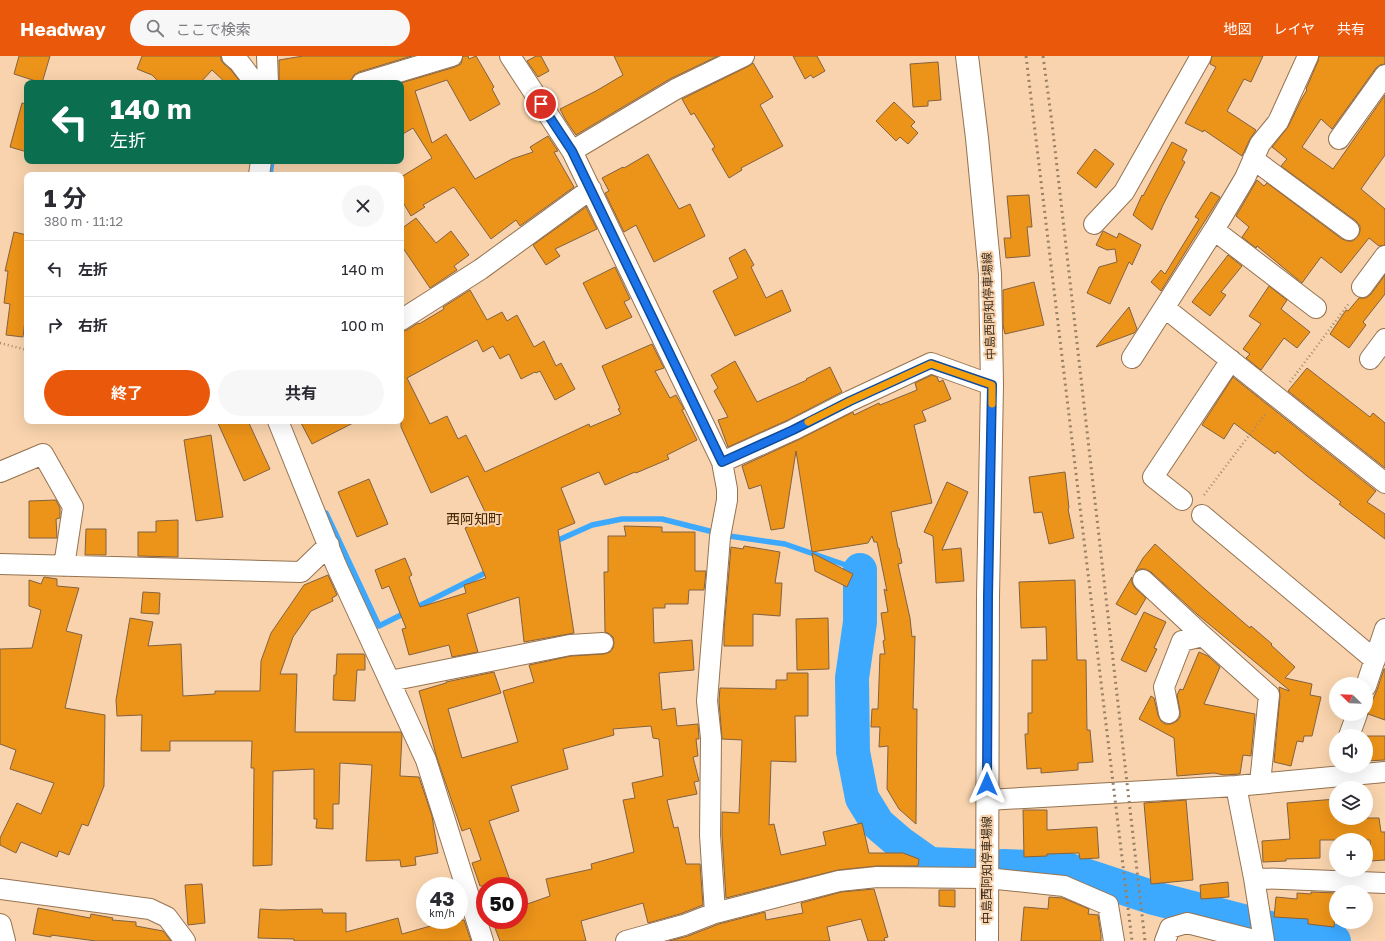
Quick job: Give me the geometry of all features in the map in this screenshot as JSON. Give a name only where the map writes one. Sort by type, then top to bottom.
[{"type":"main road","name":"中島西阿知停車場線","points":[[968,56],[990,274],[992,385],[988,596],[987,941]]},
{"type":"main road","points":[[0,925],[4,941]]},
{"type":"street","points":[[232,56],[239,62],[253,80]]},
{"type":"street","points":[[267,56],[268,80]]},
{"type":"street","points":[[372,80],[452,56]]},
{"type":"street","points":[[510,56],[572,151],[722,462],[727,489],[721,532],[707,701],[711,738],[710,835],[715,913]]},
{"type":"street","points":[[572,151],[676,89],[744,56]]},
{"type":"street","points":[[1094,224],[1124,192],[1201,56]]},
{"type":"street","points":[[1132,358],[1214,230],[1245,178],[1260,144],[1278,122],[1308,56]]},
{"type":"street","points":[[1339,139],[1385,75]]},
{"type":"street","points":[[1253,159],[1350,230]]},
{"type":"street","points":[[404,318],[481,270],[591,189]]},
{"type":"street","points":[[1214,230],[1316,308]]},
{"type":"street","points":[[1362,287],[1385,256]]},
{"type":"street","points":[[1165,308],[1385,483]]},
{"type":"street","points":[[1370,359],[1385,338]]},
{"type":"street","points":[[1182,500],[1153,477],[1231,360]]},
{"type":"street","points":[[722,462],[931,364],[992,385]]},
{"type":"street","points":[[279,424],[336,565],[426,760],[483,941]]},
{"type":"street","points":[[0,472],[44,454],[73,507],[64,566]]},
{"type":"street","points":[[1202,515],[1375,660]]},
{"type":"street","points":[[0,564],[301,572],[328,544]]},
{"type":"street","points":[[1143,580],[1269,695],[1260,783]]},
{"type":"street","points":[[1369,677],[1385,629]]},
{"type":"street","points":[[1169,713],[1164,687],[1182,641],[1203,636]]},
{"type":"street","points":[[390,681],[570,644],[603,643]]},
{"type":"street","points":[[1373,772],[1385,772]]},
{"type":"street","points":[[987,800],[1236,786],[1330,773]]},
{"type":"street","points":[[1165,941],[1170,928],[1187,923],[1262,933],[1254,878],[1236,786]]},
{"type":"street","points":[[626,941],[684,925],[715,913],[839,881],[877,877],[987,878],[1064,886],[1108,905],[1114,941]]},
{"type":"street","points":[[1254,878],[1385,883]]},
{"type":"street","points":[[0,889],[150,910],[167,917],[185,941]]},
{"type":"path","points":[[0,343],[24,349]]},
{"type":"building","points":[[19,56],[50,56],[43,80],[33,80],[14,74]]},
{"type":"building","points":[[142,56],[221,56],[221,60],[239,80],[223,80],[212,70],[203,80],[157,80],[152,75],[137,69]]},
{"type":"building","points":[[303,56],[412,56],[359,72],[354,75],[351,80],[279,80],[279,60]]},
{"type":"building","points":[[463,56],[468,56],[469,59],[476,56],[494,87],[492,89],[500,104],[470,121],[447,80],[415,91],[432,143],[446,134],[475,179],[512,159],[533,152],[530,147],[548,136],[558,151],[554,152],[574,187],[520,226],[516,220],[491,239],[454,187],[423,205],[425,207],[411,216],[404,204],[404,175],[432,158],[413,128],[404,133],[404,82],[461,64]]},
{"type":"building","points":[[536,56],[541,56],[549,71],[538,77],[527,61]]},
{"type":"building","points":[[614,56],[718,56],[670,79],[576,135],[560,109],[596,91],[623,75]]},
{"type":"building","points":[[793,56],[817,56],[825,71],[813,78],[811,75],[805,79]]},
{"type":"building","points":[[1212,56],[1263,56],[1251,82],[1244,79],[1227,111],[1256,130],[1242,156],[1204,130],[1203,132],[1185,123],[1216,67],[1210,64]]},
{"type":"building","points":[[1319,56],[1385,56],[1385,64],[1376,68],[1332,129],[1321,119],[1302,147],[1333,169],[1385,95],[1385,155],[1361,189],[1385,209],[1385,245],[1379,246],[1369,238],[1341,273],[1321,257],[1302,283],[1257,246],[1256,248],[1242,237],[1249,227],[1236,216],[1257,180],[1264,186],[1267,183],[1342,239],[1353,241],[1358,236],[1360,226],[1356,221],[1281,166],[1287,159],[1272,147],[1288,127],[1307,90],[1306,89]]},
{"type":"building","points":[[938,62],[941,100],[928,101],[928,106],[913,107],[910,64]]},
{"type":"building","points":[[753,63],[773,97],[760,105],[783,146],[741,168],[742,170],[729,178],[712,149],[715,147],[694,113],[691,115],[682,99]]},
{"type":"building","points":[[894,102],[915,122],[911,126],[918,133],[908,144],[900,137],[896,141],[876,121]]},
{"type":"building","points":[[22,103],[24,103],[24,151],[10,147]]},
{"type":"building","points":[[1172,142],[1187,150],[1182,160],[1185,162],[1152,230],[1133,215],[1142,195],[1143,196]]},
{"type":"building","points":[[1095,149],[1114,164],[1096,188],[1077,173]]},
{"type":"building","points":[[648,154],[679,209],[690,204],[705,236],[654,262],[636,225],[624,232],[605,193],[609,191],[602,178],[623,167],[624,168]]},
{"type":"building","points":[[1211,192],[1220,197],[1161,291],[1151,282],[1161,270],[1165,274],[1199,219],[1195,217]]},
{"type":"building","points":[[1029,195],[1032,227],[1027,227],[1030,256],[1006,258],[1004,238],[1011,238],[1007,196]]},
{"type":"building","points":[[586,207],[597,229],[555,249],[560,256],[546,265],[533,245]]},
{"type":"building","points":[[416,218],[436,243],[451,231],[469,255],[454,266],[457,270],[430,288],[404,249],[404,227]]},
{"type":"building","points":[[1103,231],[1117,238],[1119,233],[1141,245],[1132,265],[1129,262],[1110,304],[1087,293],[1099,267],[1117,262],[1115,249],[1107,250],[1096,245]]},
{"type":"building","points":[[14,232],[24,234],[23,337],[6,335],[10,304],[4,303],[8,271],[5,271]]},
{"type":"building","points":[[745,249],[754,265],[751,267],[766,298],[782,290],[791,311],[735,336],[713,291],[738,278],[729,258]]},
{"type":"building","points":[[1228,255],[1242,266],[1221,292],[1226,295],[1210,316],[1192,302]]},
{"type":"building","points":[[615,267],[630,299],[624,302],[632,317],[606,329],[583,283]]},
{"type":"building","points":[[1385,275],[1385,294],[1363,322],[1366,325],[1349,348],[1330,334],[1346,310],[1348,311],[1359,298],[1366,298],[1371,294]]},
{"type":"building","points":[[1034,282],[1044,325],[1005,334],[1003,325],[1003,290]]},
{"type":"building","points":[[1269,286],[1287,300],[1281,309],[1310,332],[1297,348],[1284,338],[1261,370],[1246,358],[1250,354],[1243,349],[1261,324],[1249,316]]},
{"type":"building","points":[[470,290],[487,320],[502,312],[507,321],[517,315],[534,347],[544,341],[556,366],[561,363],[575,389],[555,400],[540,371],[521,379],[509,354],[500,359],[493,346],[483,352],[477,340],[407,378],[430,424],[447,416],[458,439],[466,435],[485,472],[589,424],[590,427],[621,414],[618,409],[620,408],[602,366],[652,344],[664,368],[655,371],[670,398],[676,395],[684,409],[682,410],[697,440],[667,455],[669,459],[605,485],[599,472],[561,488],[575,523],[558,530],[574,633],[524,642],[519,597],[467,614],[478,652],[452,657],[449,645],[409,655],[402,629],[406,628],[389,586],[382,589],[375,570],[405,558],[412,575],[409,577],[420,607],[466,593],[464,585],[486,578],[465,528],[488,518],[468,476],[431,493],[401,427],[401,424],[404,424],[404,330],[418,323],[419,324],[444,309],[443,307]]},
{"type":"building","points":[[1129,307],[1137,329],[1134,333],[1096,347]]},
{"type":"building","points":[[735,361],[757,402],[807,380],[806,379],[830,367],[842,392],[788,420],[728,447],[718,420],[728,417],[714,391],[718,388],[711,375]]},
{"type":"building","points":[[1307,368],[1370,417],[1373,413],[1385,423],[1385,468],[1288,391]]},
{"type":"building","points":[[932,375],[937,377],[939,382],[943,380],[951,399],[922,411],[926,421],[914,425],[932,503],[891,512],[902,563],[898,564],[910,618],[912,637],[915,636],[913,709],[917,709],[916,824],[899,809],[887,789],[888,746],[879,747],[880,727],[871,727],[872,709],[878,709],[880,654],[885,654],[883,641],[885,640],[881,613],[888,612],[884,589],[887,591],[877,542],[874,542],[872,536],[868,543],[812,552],[796,451],[784,528],[771,530],[761,485],[749,489],[742,466],[853,412],[854,415],[879,403],[880,405],[917,390],[915,383]]},
{"type":"building","points":[[1233,377],[1376,491],[1367,502],[1385,514],[1385,539],[1339,504],[1341,502],[1277,451],[1275,454],[1234,423],[1224,439],[1202,425]]},
{"type":"building","points":[[218,424],[249,424],[270,469],[244,481]]},
{"type":"building","points":[[302,424],[351,424],[312,444]]},
{"type":"building","points":[[211,435],[223,517],[196,521],[184,440]]},
{"type":"building","points":[[1065,472],[1068,509],[1074,538],[1049,544],[1042,512],[1034,513],[1029,477]]},
{"type":"building","points":[[369,479],[388,524],[357,537],[338,492]]},
{"type":"building","points":[[947,482],[968,492],[942,550],[961,548],[964,581],[936,583],[933,536],[924,532]]},
{"type":"building","points":[[56,500],[60,508],[60,518],[56,519],[57,538],[29,538],[29,501]]},
{"type":"building","points":[[178,520],[178,557],[138,556],[138,532],[156,532],[156,521]]},
{"type":"building","points":[[624,526],[662,527],[662,532],[695,532],[695,571],[706,571],[704,590],[689,590],[688,604],[665,604],[665,608],[653,608],[654,643],[692,640],[694,670],[659,673],[662,710],[675,708],[677,726],[698,724],[699,739],[696,739],[698,756],[693,757],[699,781],[694,782],[697,794],[667,800],[674,828],[678,827],[686,864],[700,864],[703,905],[680,914],[648,923],[643,903],[581,921],[586,941],[500,941],[495,929],[528,929],[528,904],[550,896],[546,879],[592,869],[591,864],[634,852],[623,800],[635,798],[632,783],[663,776],[659,739],[653,738],[651,726],[613,729],[614,735],[563,749],[568,769],[511,786],[519,811],[489,821],[509,877],[477,877],[472,863],[481,860],[470,828],[462,831],[436,755],[419,691],[446,682],[494,672],[501,693],[448,709],[462,758],[518,742],[503,691],[534,682],[529,665],[571,656],[604,654],[610,652],[613,648],[613,637],[605,632],[604,572],[608,572],[608,536],[626,536]]},
{"type":"building","points":[[86,529],[106,529],[106,555],[85,555]]},
{"type":"building","points":[[1155,544],[1250,628],[1251,626],[1272,644],[1271,645],[1295,667],[1285,678],[1312,684],[1310,695],[1321,697],[1312,736],[1304,736],[1303,742],[1297,741],[1291,766],[1274,762],[1280,696],[1279,687],[1289,690],[1198,615],[1151,572],[1145,569],[1140,569],[1135,572],[1143,558]]},
{"type":"building","points":[[744,546],[780,552],[775,583],[782,583],[780,616],[753,614],[753,646],[724,646],[731,547],[743,549]]},
{"type":"building","points":[[812,553],[853,574],[847,587],[815,571]]},
{"type":"building","points":[[328,575],[337,595],[332,598],[333,601],[311,611],[293,637],[280,674],[297,674],[295,732],[401,732],[400,776],[419,777],[432,816],[438,853],[415,857],[416,865],[401,867],[400,860],[366,861],[372,765],[340,763],[339,804],[333,804],[333,829],[316,828],[317,819],[314,819],[314,769],[273,771],[272,865],[253,866],[254,768],[251,768],[252,741],[170,741],[170,751],[141,751],[142,715],[117,716],[116,700],[130,618],[153,622],[148,646],[181,644],[183,696],[215,694],[215,691],[260,691],[261,661],[271,633],[304,585]]},
{"type":"building","points":[[44,577],[57,579],[57,586],[79,588],[66,631],[82,635],[65,708],[105,715],[104,786],[88,826],[82,824],[69,855],[59,851],[57,857],[21,842],[16,853],[0,845],[0,838],[17,803],[41,814],[54,783],[10,769],[16,750],[0,744],[0,649],[32,648],[41,610],[29,606],[29,580],[41,584]]},
{"type":"building","points":[[1132,577],[1132,583],[1135,588],[1146,598],[1136,615],[1116,604]]},
{"type":"building","points":[[1075,580],[1077,660],[1086,660],[1087,730],[1090,730],[1093,762],[1078,763],[1078,770],[1041,773],[1041,768],[1027,769],[1025,734],[1028,734],[1028,713],[1032,713],[1032,660],[1047,660],[1046,627],[1021,628],[1019,582]]},
{"type":"building","points":[[143,592],[160,593],[159,614],[141,613]]},
{"type":"building","points":[[1144,612],[1166,622],[1154,648],[1157,649],[1146,672],[1121,660]]},
{"type":"building","points":[[828,618],[829,669],[797,670],[796,619]]},
{"type":"building","points":[[1199,652],[1208,656],[1220,667],[1204,704],[1255,714],[1251,756],[1243,755],[1240,774],[1224,775],[1214,773],[1177,776],[1174,738],[1139,719],[1151,696],[1154,698],[1161,721],[1165,724],[1171,724],[1177,721],[1180,717],[1180,711],[1177,695],[1180,689],[1183,690]]},
{"type":"building","points":[[337,654],[364,654],[365,656],[365,670],[357,670],[355,701],[333,700]]},
{"type":"building","points":[[1385,669],[1385,720],[1373,716],[1373,699]]},
{"type":"building","points":[[787,673],[808,673],[808,716],[795,716],[796,762],[771,761],[769,825],[774,824],[781,855],[826,845],[823,832],[862,823],[869,853],[903,853],[919,859],[918,866],[877,866],[838,870],[726,898],[722,812],[739,813],[742,740],[722,739],[719,701],[720,688],[776,689],[776,680],[787,680]]},
{"type":"building","points":[[1373,736],[1385,736],[1385,760],[1373,761]]},
{"type":"building","points":[[1186,800],[1193,880],[1151,884],[1144,803]]},
{"type":"building","points":[[1329,800],[1329,825],[1373,825],[1373,818],[1379,818],[1381,832],[1385,832],[1385,860],[1373,861],[1373,833],[1329,833],[1329,840],[1320,840],[1320,858],[1286,859],[1286,861],[1263,862],[1262,841],[1290,839],[1287,803]]},
{"type":"building","points":[[1023,810],[1047,810],[1047,830],[1097,827],[1099,858],[1080,859],[1079,853],[1047,854],[1047,856],[1024,857]]},
{"type":"building","points":[[1228,882],[1229,897],[1201,899],[1200,885]]},
{"type":"building","points":[[202,884],[205,923],[188,925],[185,885]]},
{"type":"building","points":[[874,889],[888,937],[884,938],[885,941],[868,941],[861,919],[827,927],[830,941],[669,941],[688,936],[719,924],[765,912],[766,920],[803,913],[801,903],[841,892]]},
{"type":"building","points":[[939,890],[955,890],[955,907],[939,906]]},
{"type":"building","points":[[1311,892],[1329,893],[1329,926],[1308,924],[1308,919],[1274,917],[1276,897],[1297,899],[1297,893],[1311,894]]},
{"type":"building","points":[[1049,897],[1063,898],[1089,909],[1088,914],[1098,915],[1101,941],[1021,941],[1024,907],[1048,909]]},
{"type":"building","points":[[38,908],[90,918],[91,914],[113,918],[112,920],[136,922],[136,926],[163,931],[171,941],[96,941],[33,934]]},
{"type":"building","points":[[260,909],[322,909],[323,913],[346,913],[346,932],[398,918],[402,934],[420,929],[467,929],[471,941],[294,941],[294,939],[258,938]]},
{"type":"waterway","points":[[270,172],[272,164]]},
{"type":"waterway","points":[[326,513],[379,626],[491,570]]},
{"type":"waterway","points":[[554,542],[592,525],[622,519],[662,519],[729,536],[785,544],[860,570]]},
{"type":"waterway","points":[[860,570],[860,622],[852,678],[853,752],[862,798],[878,824],[899,842],[930,864],[978,866]]},
{"type":"waterway","points":[[1003,866],[1063,868],[1154,898],[1274,929],[1334,941]]},
{"type":"railway","points":[[1026,56],[1132,941]]},
{"type":"railway","points":[[1043,56],[1052,123],[1145,941]]},
{"type":"slow traffic","points":[[808,422],[931,364],[992,385],[992,404]]},
{"type":"district","name":"西阿知町","points":[[474,519]]},
{"type":"route","points":[[541,104],[572,151],[722,462],[931,364],[992,385],[988,596],[987,784]]}]
